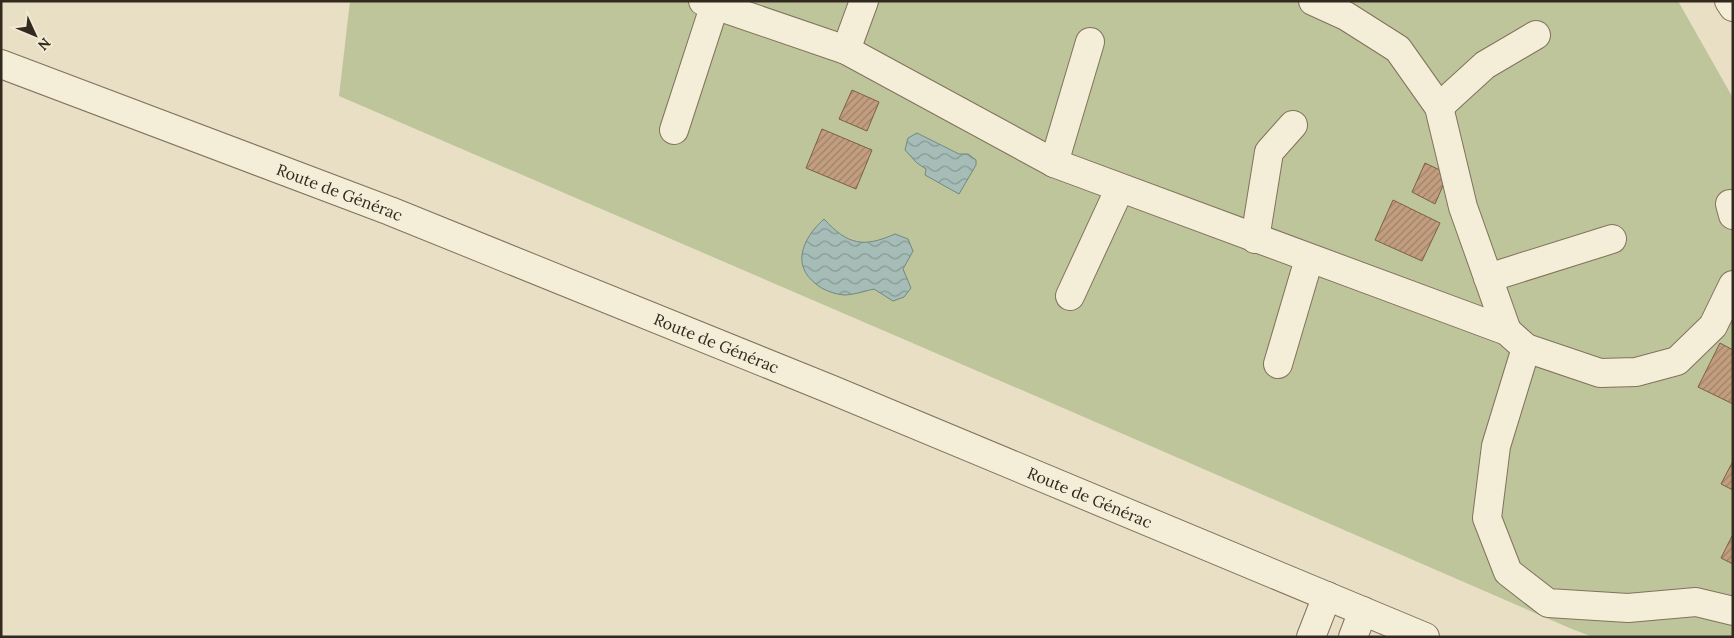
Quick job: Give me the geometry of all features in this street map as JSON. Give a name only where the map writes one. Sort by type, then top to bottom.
[{"type":"street","points":[[846,50],[864,1]]},
{"type":"street","points":[[1313,1],[1346,16],[1398,49],[1439,107],[1463,207],[1488,278],[1516,340],[1496,446],[1487,518],[1508,572],[1548,603],[1628,608],[1696,602],[1733,611]]},
{"type":"street","points":[[1729,1],[1733,7]]},
{"type":"street","points":[[674,130],[709,3],[846,50],[1054,163],[1309,259],[1600,373],[1636,372],[1677,361],[1713,326],[1733,284]]},
{"type":"street","points":[[1439,107],[1485,65],[1536,35]]},
{"type":"street","points":[[1054,163],[1090,42]]},
{"type":"street","name":"Route de Générac","points":[[1,64],[409,219],[839,393],[1425,637]]},
{"type":"street","points":[[1255,239],[1269,152],[1293,125]]},
{"type":"street","points":[[1070,296],[1120,188]]},
{"type":"street","points":[[1488,278],[1612,239]]},
{"type":"street","points":[[1278,364],[1309,259]]},
{"type":"street","points":[[1311,637],[1327,596]]},
{"type":"street","points":[[1353,637],[1363,611]]},
{"type":"green space","points":[[350,1],[1678,1],[1733,98],[1733,637],[1593,637],[1572,629],[339,96]]},
{"type":"water","points":[[917,133],[959,154],[968,154],[976,160],[976,165],[959,194],[925,175],[926,169],[917,163],[905,150],[908,138]]},
{"type":"water","points":[[824,219],[841,234],[856,242],[874,241],[895,234],[908,239],[913,251],[903,269],[911,288],[904,297],[893,301],[874,289],[844,295],[825,290],[816,284],[803,268],[802,259],[806,242]]},
{"type":"building","points":[[852,90],[879,102],[867,131],[839,119]]},
{"type":"building","points":[[822,129],[872,150],[856,189],[806,168]]},
{"type":"building","points":[[1425,163],[1448,174],[1435,204],[1412,192]]},
{"type":"building","points":[[1393,200],[1440,223],[1422,261],[1375,240]]},
{"type":"building","points":[[1720,343],[1733,350],[1733,404],[1698,387]]},
{"type":"building","points":[[1733,461],[1733,490],[1721,484]]},
{"type":"building","points":[[1733,534],[1733,564],[1721,558]]}]
